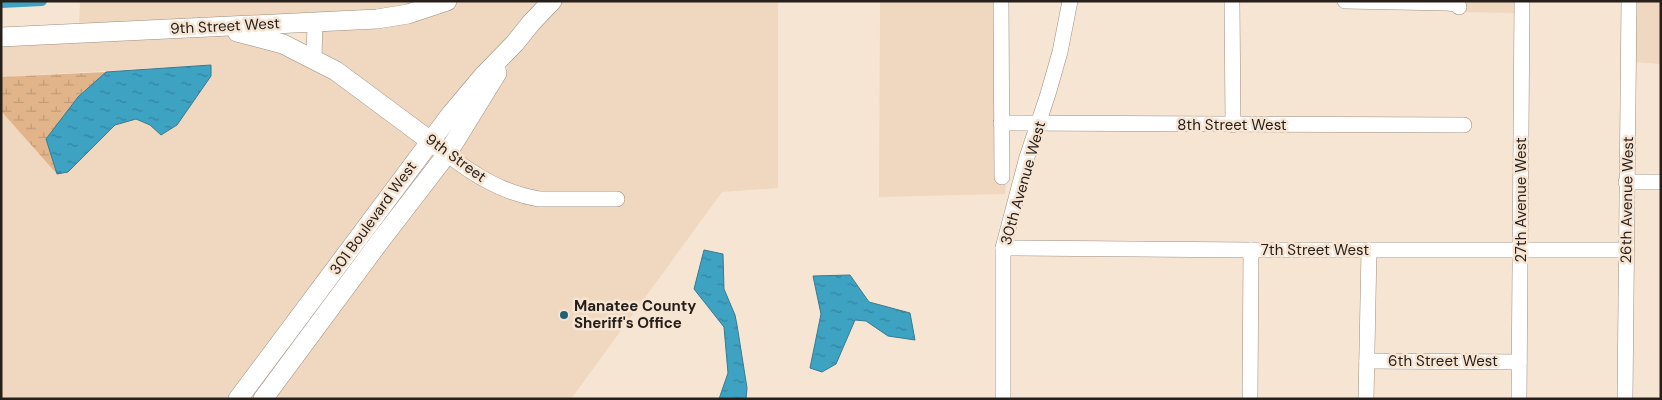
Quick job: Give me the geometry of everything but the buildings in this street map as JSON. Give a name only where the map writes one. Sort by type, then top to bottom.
[{"type":"main road","name":"9th Street West","points":[[1,37],[377,19],[408,14],[447,1]]},
{"type":"main road","name":"301 Boulevard West","points":[[238,399],[431,140],[483,76],[552,1]]},
{"type":"main road","name":"9th Street","points":[[203,28],[263,38],[283,44],[314,59],[336,71],[431,140],[447,154]]},
{"type":"main road","name":"301 Boulevard West","points":[[263,399],[447,154],[515,43]]},
{"type":"street","name":"30th Avenue West","points":[[1001,1],[1002,177]]},
{"type":"street","name":"30th Avenue West","points":[[1003,399],[1003,248],[1027,157],[1060,52],[1070,1]]},
{"type":"street","points":[[1232,1],[1233,125]]},
{"type":"street","points":[[1345,1],[1448,3],[1456,4],[1459,7]]},
{"type":"street","name":"27th Avenue West","points":[[1519,399],[1522,1]]},
{"type":"street","name":"26th Avenue West","points":[[1624,399],[1629,1]]},
{"type":"street","points":[[314,59],[315,22]]},
{"type":"street","name":"8th Street West","points":[[1001,123],[1464,125]]},
{"type":"street","name":"9th Street","points":[[447,154],[465,168],[490,183],[528,197],[539,199],[617,199]]},
{"type":"street","points":[[1626,182],[1661,182]]},
{"type":"street","name":"7th Street West","points":[[1003,248],[1626,250]]},
{"type":"street","points":[[1250,399],[1251,250]]},
{"type":"street","points":[[1366,399],[1369,250]]},
{"type":"street","points":[[297,321],[312,333]]},
{"type":"street","name":"6th Street West","points":[[1367,361],[1520,362]]},
{"type":"shaded area","points":[[80,1],[432,1],[406,9],[79,28]]},
{"type":"shaded area","points":[[461,1],[544,1],[430,132],[320,56],[321,27],[438,11]]},
{"type":"shaded area","points":[[559,1],[778,1],[778,188],[722,192],[571,399],[270,399],[449,162],[541,204],[623,204],[623,194],[540,194],[505,184],[455,154],[520,46]]},
{"type":"shaded area","points":[[880,1],[995,1],[996,182],[1006,182],[1005,194],[879,197]]},
{"type":"shaded area","points":[[1461,1],[1516,1],[1516,13],[1461,12],[1467,7]]},
{"type":"shaded area","points":[[1635,1],[1661,1],[1661,64],[1634,62]]},
{"type":"shaded area","points":[[220,35],[244,39],[308,62],[423,141],[232,399],[1,399],[1,111],[57,173],[68,172],[115,125],[136,119],[150,125],[161,135],[176,125],[211,76],[210,65],[1,77],[1,42]]},
{"type":"green space","points":[[106,72],[78,97],[46,139],[57,174],[1,111],[1,77]]},
{"type":"water","points":[[211,65],[211,76],[177,125],[161,135],[150,125],[136,119],[115,125],[68,172],[57,174],[46,139],[78,97],[106,72]]},
{"type":"water","points":[[704,250],[723,254],[724,289],[735,315],[737,325],[747,388],[746,399],[719,399],[728,373],[724,327],[694,289]]},
{"type":"water","points":[[850,275],[869,302],[910,313],[915,340],[888,336],[866,321],[855,320],[836,364],[822,372],[810,368],[821,314],[813,276]]},
{"type":"waterway","points":[[1,3],[42,1]]},
{"type":"place","name":"Manatee County Sheriff's Office","points":[[564,315]]}]
